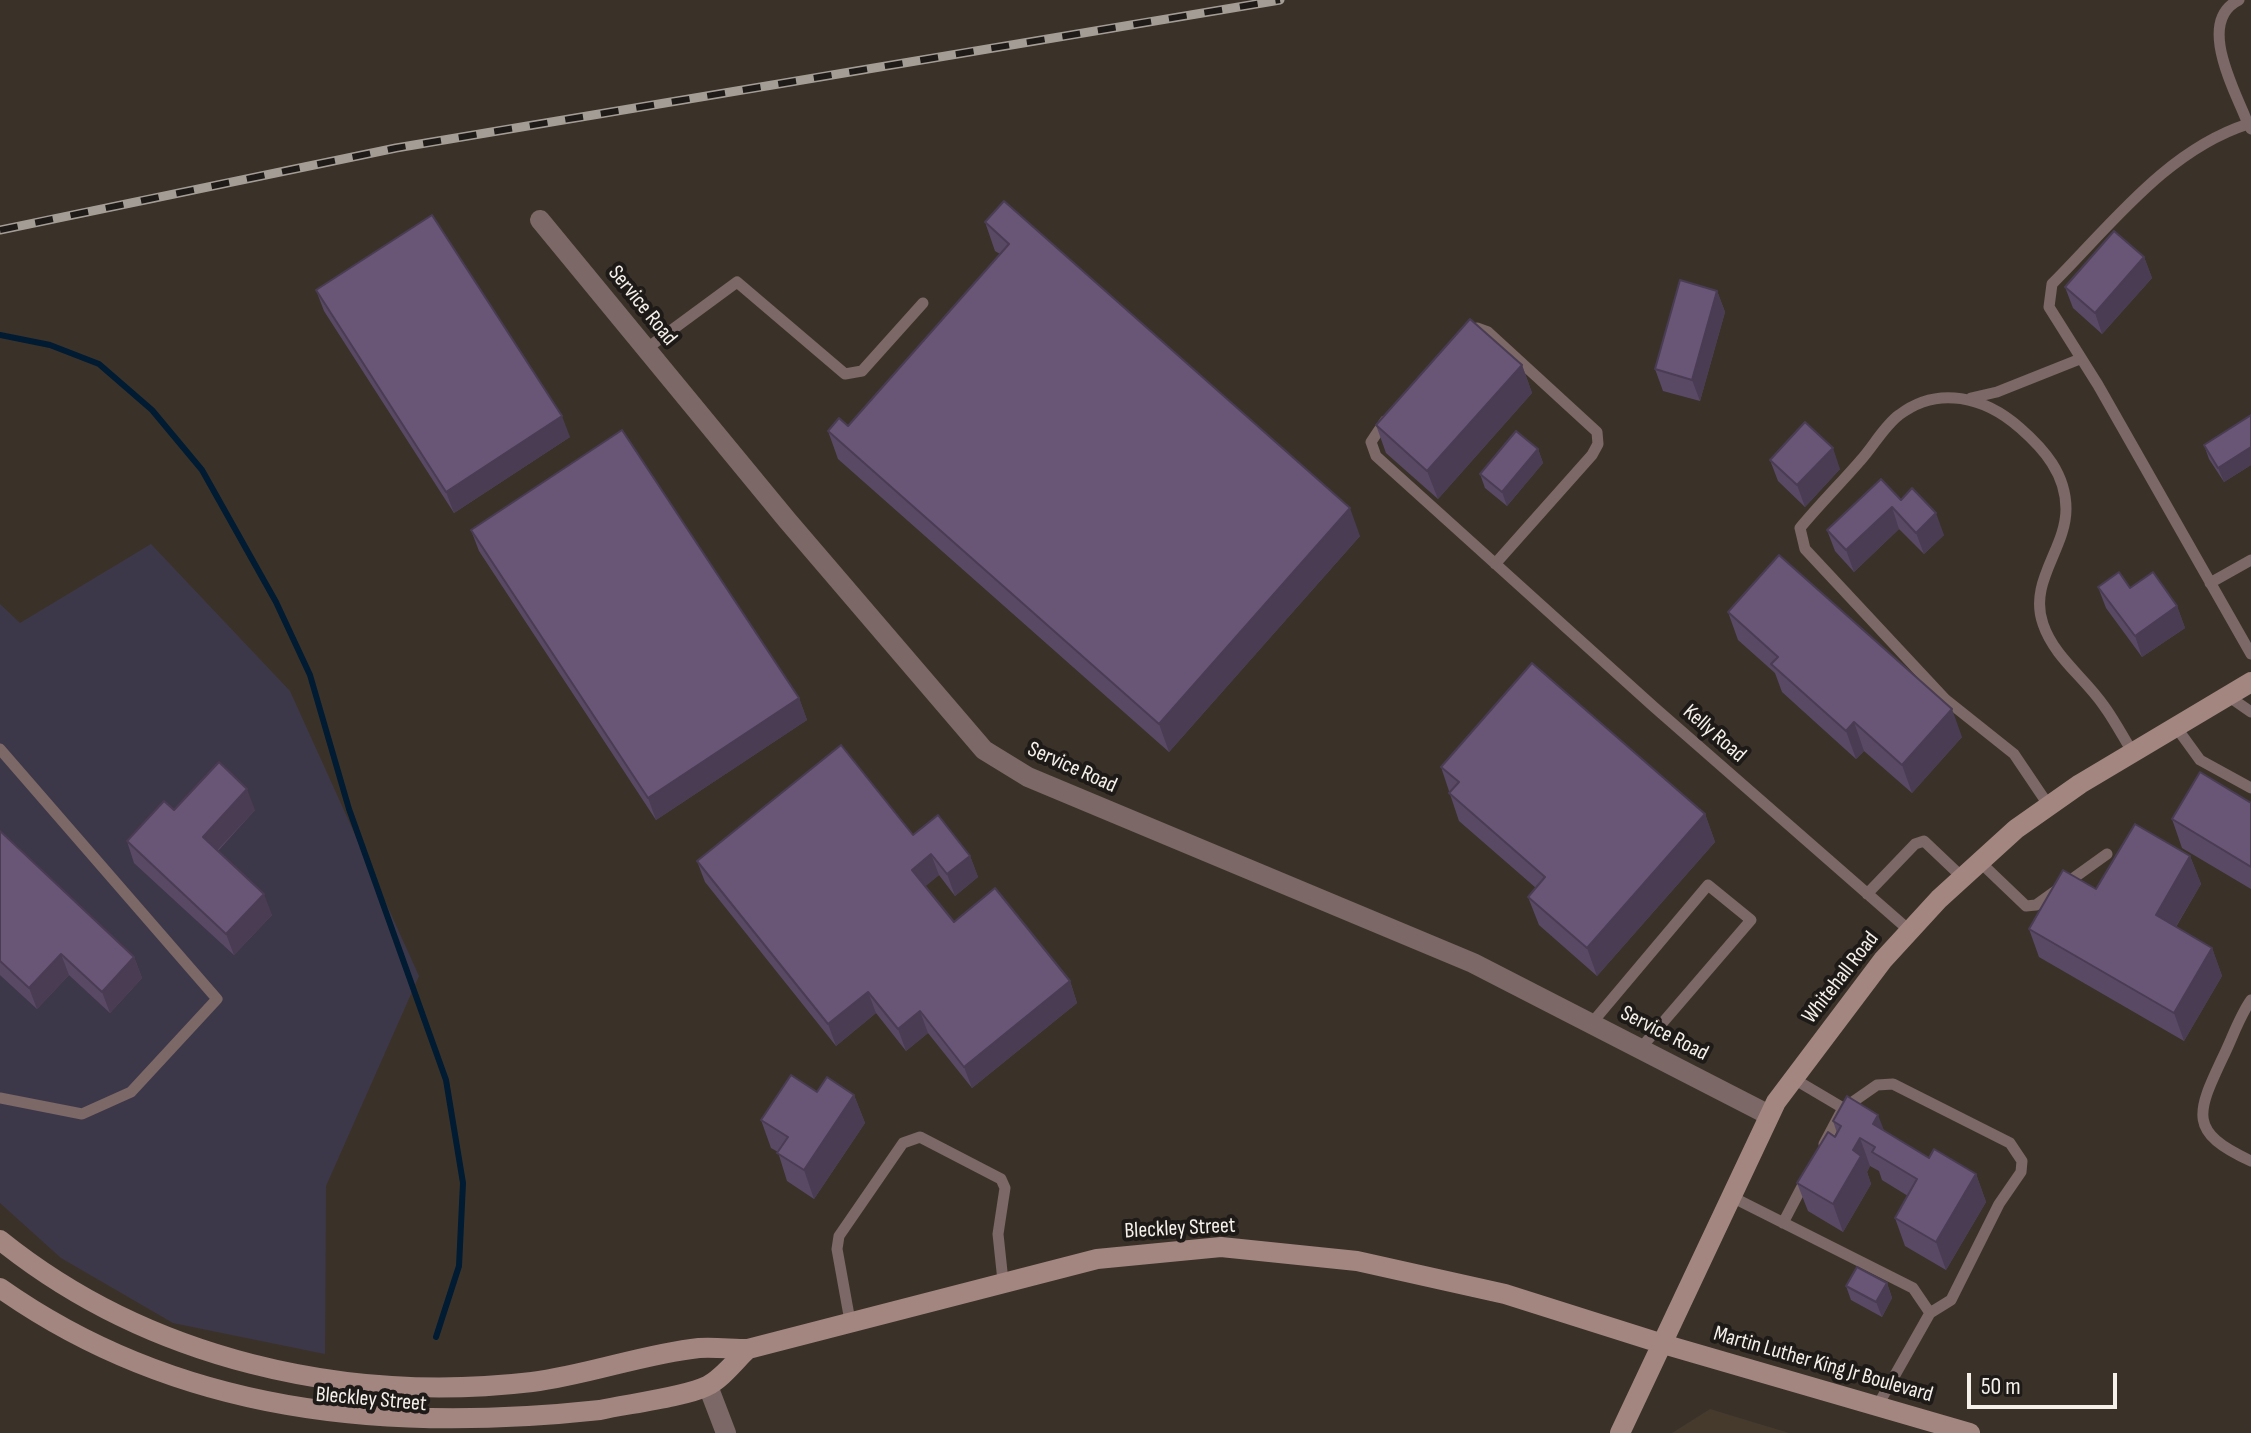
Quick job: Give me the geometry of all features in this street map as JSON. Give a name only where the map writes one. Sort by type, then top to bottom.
[{"type":"street","name":"Service Road","points":[[540,220],[984,750],[1028,777],[1473,963],[1769,1115]]},
{"type":"street","name":"Whitehall Road","points":[[1620,1433],[1769,1115],[1883,960],[1980,862],[2049,806],[2251,682]]},
{"type":"street","name":"Bleckley Street","points":[[0,1240],[27,1262],[127,1319],[215,1355],[300,1377],[389,1386],[452,1388],[534,1382],[700,1348],[748,1349],[1097,1259],[1221,1247],[1387,1268],[1505,1294],[1663,1344]]},
{"type":"street","name":"Bleckley Street","points":[[0,1288],[57,1328],[140,1369],[223,1399],[348,1427],[471,1431],[549,1422],[708,1386],[748,1349]]},
{"type":"street","name":"Martin Luther King Jr Boulevard","points":[[1663,1344],[1970,1433]]},
{"type":"street","points":[[708,1386],[726,1433]]},
{"type":"lane","points":[[2239,0],[2231,4],[2218,23],[2220,46],[2249,127],[2217,135],[2175,161],[2052,284],[2049,307],[2251,654]]},
{"type":"lane","points":[[646,349],[737,282],[845,374],[862,371],[923,303]]},
{"type":"lane","points":[[1459,342],[1477,328],[1488,332],[1597,432],[1598,444],[1592,455],[1495,564]]},
{"type":"lane","points":[[1966,399],[1997,392],[2080,359]]},
{"type":"lane","points":[[2049,806],[2014,754],[1945,699],[1805,549],[1800,528],[1897,416],[1925,399],[1951,395],[1980,403],[2016,424],[2040,446],[2062,479],[2066,508],[2063,535],[2040,584],[2042,623],[2060,655],[2104,705],[2133,753]]},
{"type":"lane","name":"Kelly Road","points":[[1398,407],[1371,442],[1376,456],[1910,931]]},
{"type":"lane","points":[[2210,583],[2251,560]]},
{"type":"lane","points":[[2228,696],[2251,712]]},
{"type":"lane","points":[[2176,727],[2200,760],[2251,788]]},
{"type":"lane","points":[[0,749],[217,999],[131,1092],[82,1114],[0,1098]]},
{"type":"lane","points":[[1867,894],[1915,844],[1924,841],[1963,878]]},
{"type":"lane","points":[[1980,862],[2026,906],[2036,905],[2107,854]]},
{"type":"lane","points":[[1591,1024],[1708,885],[1751,920],[1640,1049]]},
{"type":"lane","points":[[2251,1000],[2204,1097],[2202,1118],[2211,1138],[2222,1148],[2251,1161]]},
{"type":"lane","points":[[1794,1079],[1843,1108]]},
{"type":"lane","points":[[1783,1223],[1843,1108],[1877,1085],[1893,1084],[2010,1143],[2022,1161],[2021,1172],[1999,1204],[1951,1300],[1930,1313],[1878,1405]]},
{"type":"lane","points":[[850,1321],[837,1249],[839,1236],[903,1143],[910,1139],[920,1137],[1001,1179],[1005,1188],[998,1234],[1003,1281]]},
{"type":"lane","points":[[1730,1196],[1913,1288],[1930,1313]]},
{"type":"shaded area","points":[[151,544],[290,691],[419,976],[326,1186],[325,1354],[173,1323],[61,1258],[0,1203],[0,604],[20,623]]},
{"type":"shaded area","points":[[1710,1409],[1789,1433],[1672,1433]]},
{"type":"building","points":[[1004,201],[1350,508],[1159,724],[828,431],[839,418],[848,426],[1009,244],[985,222]]},
{"type":"building","points":[[432,215],[562,416],[446,492],[316,290]]},
{"type":"building","points":[[2114,231],[2144,257],[2095,313],[2065,287]]},
{"type":"building","points":[[1680,280],[1717,291],[1692,380],[1655,369]]},
{"type":"building","points":[[1470,319],[1522,365],[1427,471],[1376,425]]},
{"type":"building","points":[[2251,415],[2251,447],[2218,468],[2204,445]]},
{"type":"building","points":[[1805,422],[1833,448],[1797,485],[1770,460]]},
{"type":"building","points":[[622,430],[799,698],[648,798],[471,530]]},
{"type":"building","points":[[1516,431],[1538,449],[1502,492],[1480,474]]},
{"type":"building","points":[[1881,479],[1901,500],[1912,488],[1936,513],[1916,533],[1892,507],[1846,550],[1827,530]]},
{"type":"building","points":[[1779,555],[1952,709],[1902,765],[1854,722],[1846,731],[1771,664],[1778,657],[1728,612]]},
{"type":"building","points":[[2119,572],[2130,588],[2153,572],[2177,606],[2135,636],[2098,587]]},
{"type":"building","points":[[1532,663],[1705,814],[1587,948],[1528,897],[1545,877],[1449,793],[1459,782],[1441,767]]},
{"type":"building","points":[[841,745],[913,835],[938,815],[970,856],[947,874],[931,854],[912,870],[954,922],[995,888],[1070,981],[964,1067],[920,1011],[898,1029],[868,992],[828,1024],[697,861]]},
{"type":"building","points":[[219,762],[247,789],[203,837],[264,894],[226,934],[127,841],[164,801],[174,810]]},
{"type":"building","points":[[2200,772],[2251,803],[2251,867],[2172,819]]},
{"type":"building","points":[[2135,824],[2190,856],[2156,915],[2212,948],[2174,1013],[2029,929],[2063,870],[2096,889]]},
{"type":"building","points":[[0,831],[134,957],[102,992],[61,954],[29,988],[0,961]]},
{"type":"building","points":[[791,1075],[817,1092],[827,1077],[854,1095],[804,1170],[777,1153],[788,1137],[761,1120]]},
{"type":"building","points":[[1847,1096],[1878,1115],[1873,1124],[1929,1158],[1934,1149],[1976,1174],[1936,1242],[1895,1218],[1917,1179],[1872,1152],[1875,1147],[1860,1138],[1853,1150],[1861,1156],[1833,1204],[1797,1183],[1828,1132],[1835,1137],[1841,1126],[1833,1121]]},
{"type":"building","points":[[1857,1267],[1887,1283],[1876,1302],[1846,1286]]},
{"type":"waterway","points":[[0,335],[50,345],[99,364],[152,410],[202,470],[276,602],[310,675],[349,809],[446,1080],[463,1183],[459,1266],[436,1337]]},
{"type":"railway","points":[[0,230],[396,148],[1280,0]]}]
